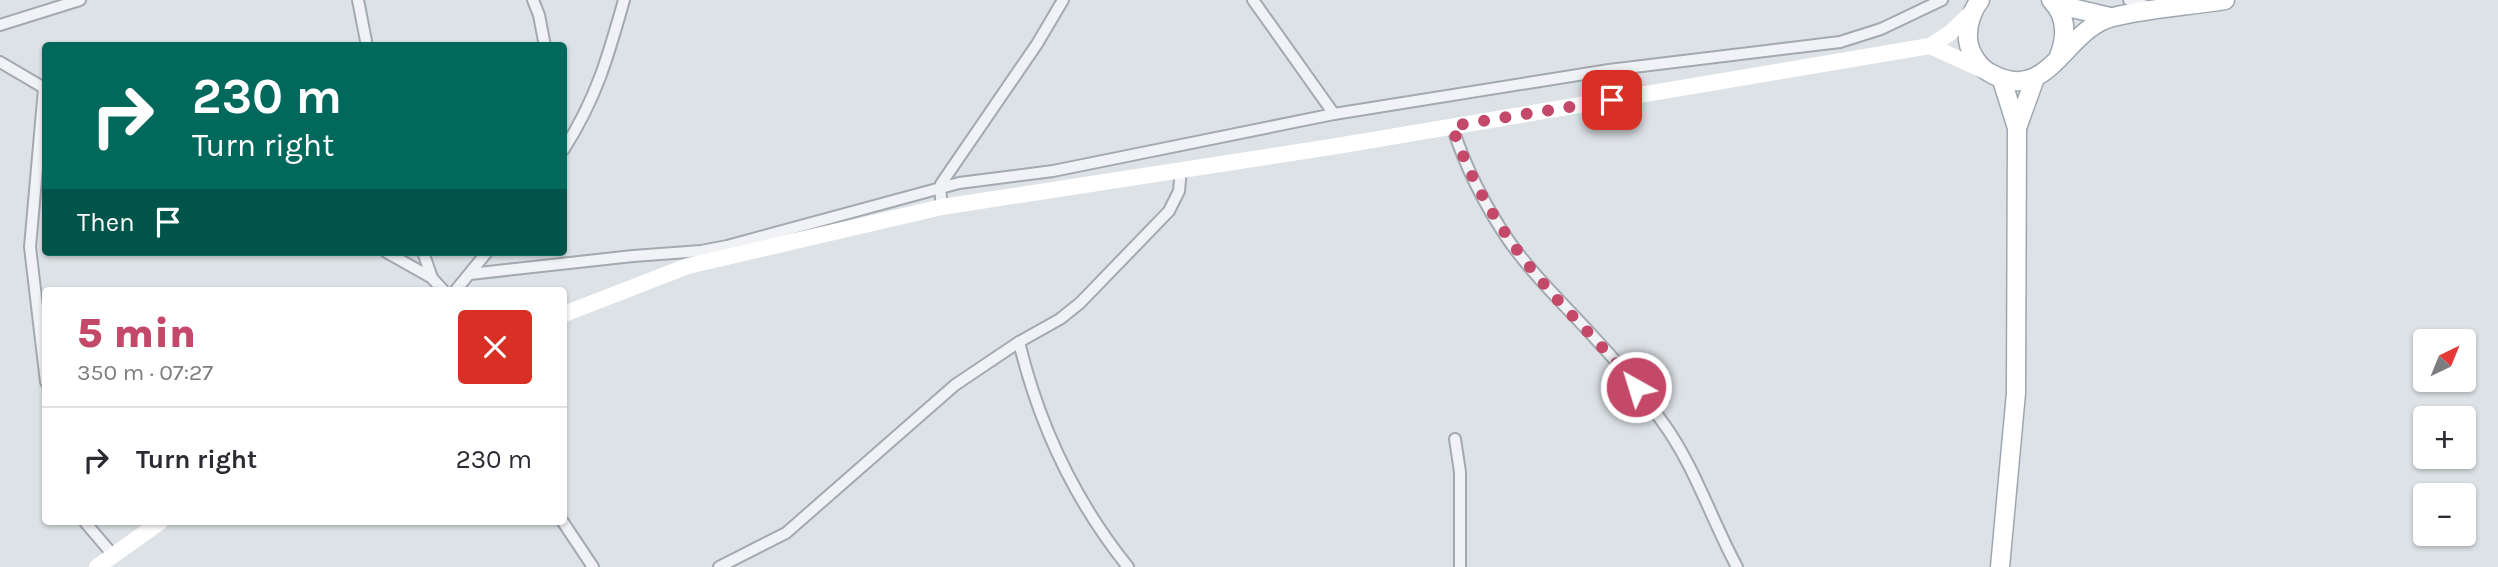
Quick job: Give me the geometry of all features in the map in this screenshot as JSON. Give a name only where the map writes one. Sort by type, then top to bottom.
[{"type":"main road","points":[[1976,7],[1968,29],[1969,46],[1976,60],[1995,76],[2019,82],[2035,78],[2053,65],[2090,29],[2110,17],[2225,0]]},
{"type":"main road","points":[[2053,2],[2110,17]]},
{"type":"main road","points":[[2053,2],[2062,16],[2065,29],[2060,56]]},
{"type":"main road","points":[[1995,76],[2017,128]]},
{"type":"main road","points":[[2000,567],[2016,393],[2017,128],[2035,78]]},
{"type":"street","points":[[0,25],[80,0]]},
{"type":"street","points":[[358,0],[367,42]]},
{"type":"street","points":[[533,0],[544,42]]},
{"type":"street","points":[[567,144],[599,82],[624,0]]},
{"type":"street","points":[[942,207],[940,188],[1037,44],[1063,0]]},
{"type":"street","points":[[1253,0],[1334,114]]},
{"type":"street","points":[[470,274],[701,251],[958,183],[1053,171],[1334,114],[1609,70],[1840,42],[1881,29],[1942,0]]},
{"type":"street","points":[[2129,0],[2158,10]]},
{"type":"street","points":[[567,313],[688,266],[942,207],[1930,47],[1976,7]]},
{"type":"street","points":[[1930,47],[1995,76]]},
{"type":"street","points":[[0,62],[42,87]]},
{"type":"street","points":[[42,121],[30,247],[42,348]]},
{"type":"street","points":[[1452,126],[1462,158],[1509,241],[1544,285],[1622,369],[1664,423],[1684,456],[1737,567]]},
{"type":"street","points":[[719,567],[786,533],[955,385],[1019,342],[1060,319],[1080,303],[1169,211],[1179,191],[1181,169]]},
{"type":"street","points":[[393,256],[432,278],[440,287]]},
{"type":"street","points":[[425,256],[432,278]]},
{"type":"street","points":[[459,287],[484,256]]},
{"type":"street","points":[[1019,342],[1030,387],[1071,485],[1101,534],[1128,567]]},
{"type":"street","points":[[1455,439],[1460,472],[1460,567]]},
{"type":"street","points":[[88,525],[113,555]]},
{"type":"street","points":[[97,567],[156,525]]},
{"type":"street","points":[[564,525],[593,567]]},
{"type":"route","points":[[1612,100],[1452,126],[1462,158],[1509,241],[1544,285],[1601,344],[1636,387]]}]
